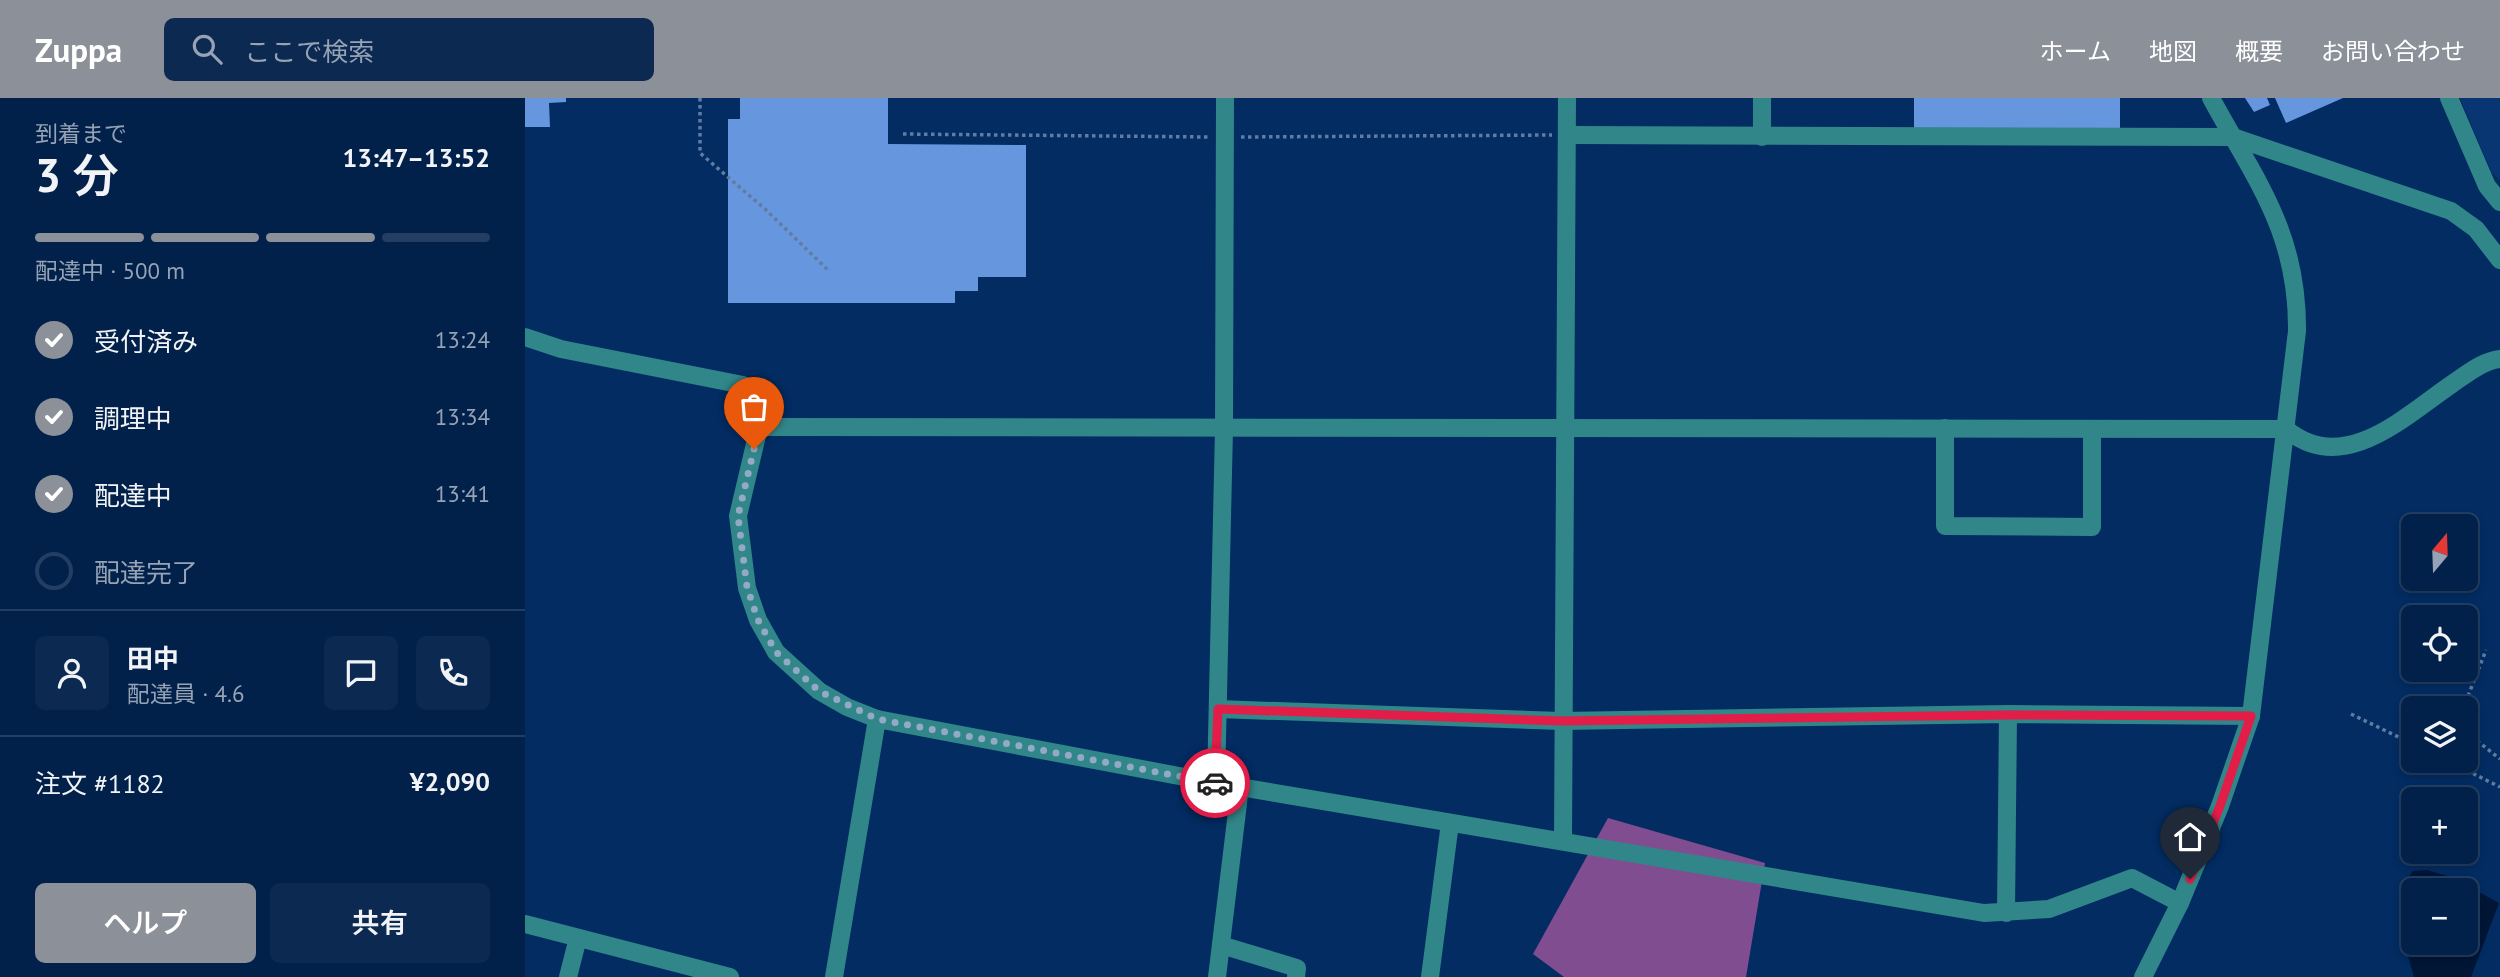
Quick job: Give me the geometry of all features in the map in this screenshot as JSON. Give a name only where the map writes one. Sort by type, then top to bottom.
[{"type":"street","points":[[1216,783],[1224,429],[1225,98]]},
{"type":"street","points":[[1563,841],[1561,721],[1567,98]]},
{"type":"street","points":[[1762,98],[1762,136]]},
{"type":"street","points":[[2143,977],[2180,903],[2220,806],[2251,716],[2297,331],[2293,268],[2275,213],[2211,98]]},
{"type":"street","points":[[2449,98],[2487,186],[2500,202]]},
{"type":"street","points":[[1567,135],[2233,137],[2451,211],[2476,229],[2500,260]]},
{"type":"street","points":[[525,337],[561,349],[743,386],[759,426],[738,516],[747,587],[758,620],[776,652],[819,691],[877,719],[1216,783],[1984,913],[2049,909],[2132,878],[2180,903]]},
{"type":"street","points":[[759,426],[2286,429],[2298,439],[2314,446],[2335,449],[2357,444],[2392,426],[2472,370],[2500,359]]},
{"type":"street","points":[[1945,428],[1945,526],[2092,527],[2092,429]]},
{"type":"street","points":[[1218,709],[1561,721],[2008,715],[2251,716]]},
{"type":"street","points":[[2006,913],[2008,715]]},
{"type":"street","points":[[834,977],[877,719]]},
{"type":"street","points":[[1217,977],[1240,787]]},
{"type":"street","points":[[1430,977],[1450,823]]},
{"type":"street","points":[[525,925],[730,977]]},
{"type":"street","points":[[568,977],[578,938]]},
{"type":"street","points":[[1221,945],[1297,968],[1296,977]]},
{"type":"path","points":[[700,98],[701,153],[765,209],[829,271]]},
{"type":"path","points":[[2468,696],[2486,650]]},
{"type":"path","points":[[2351,714],[2401,738]]},
{"type":"path","points":[[2478,742],[2500,759]]},
{"type":"path","points":[[2472,773],[2500,787]]},
{"type":"shaded area","points":[[2460,98],[2500,98],[2500,180],[2492,173]]},
{"type":"shaded area","points":[[1608,818],[1765,863],[1746,977],[1564,977],[1533,954]]},
{"type":"shaded area","points":[[2427,870],[2453,878],[2408,878],[2413,871]]},
{"type":"shaded area","points":[[2478,892],[2499,903],[2471,977],[2414,977],[2408,955],[2478,955]]},
{"type":"shaded area","points":[[2401,896],[2401,927],[2400,922]]},
{"type":"building","points":[[525,98],[566,98],[566,102],[549,103],[550,127],[525,127]]},
{"type":"building","points":[[740,98],[888,98],[888,144],[1026,145],[1026,277],[978,277],[978,291],[955,291],[955,303],[728,303],[728,119],[740,119]]},
{"type":"building","points":[[1914,98],[2120,98],[2120,128],[1914,128]]},
{"type":"building","points":[[2245,98],[2267,98],[2270,105],[2254,112]]},
{"type":"building","points":[[2275,98],[2343,98],[2286,123]]},
{"type":"way so far","points":[[754,449],[738,516],[747,587],[758,620],[776,652],[819,691],[877,719],[1215,783]]},
{"type":"route","points":[[1215,783],[1218,709],[1561,721],[2008,715],[2251,716],[2220,806],[2190,879]]}]
